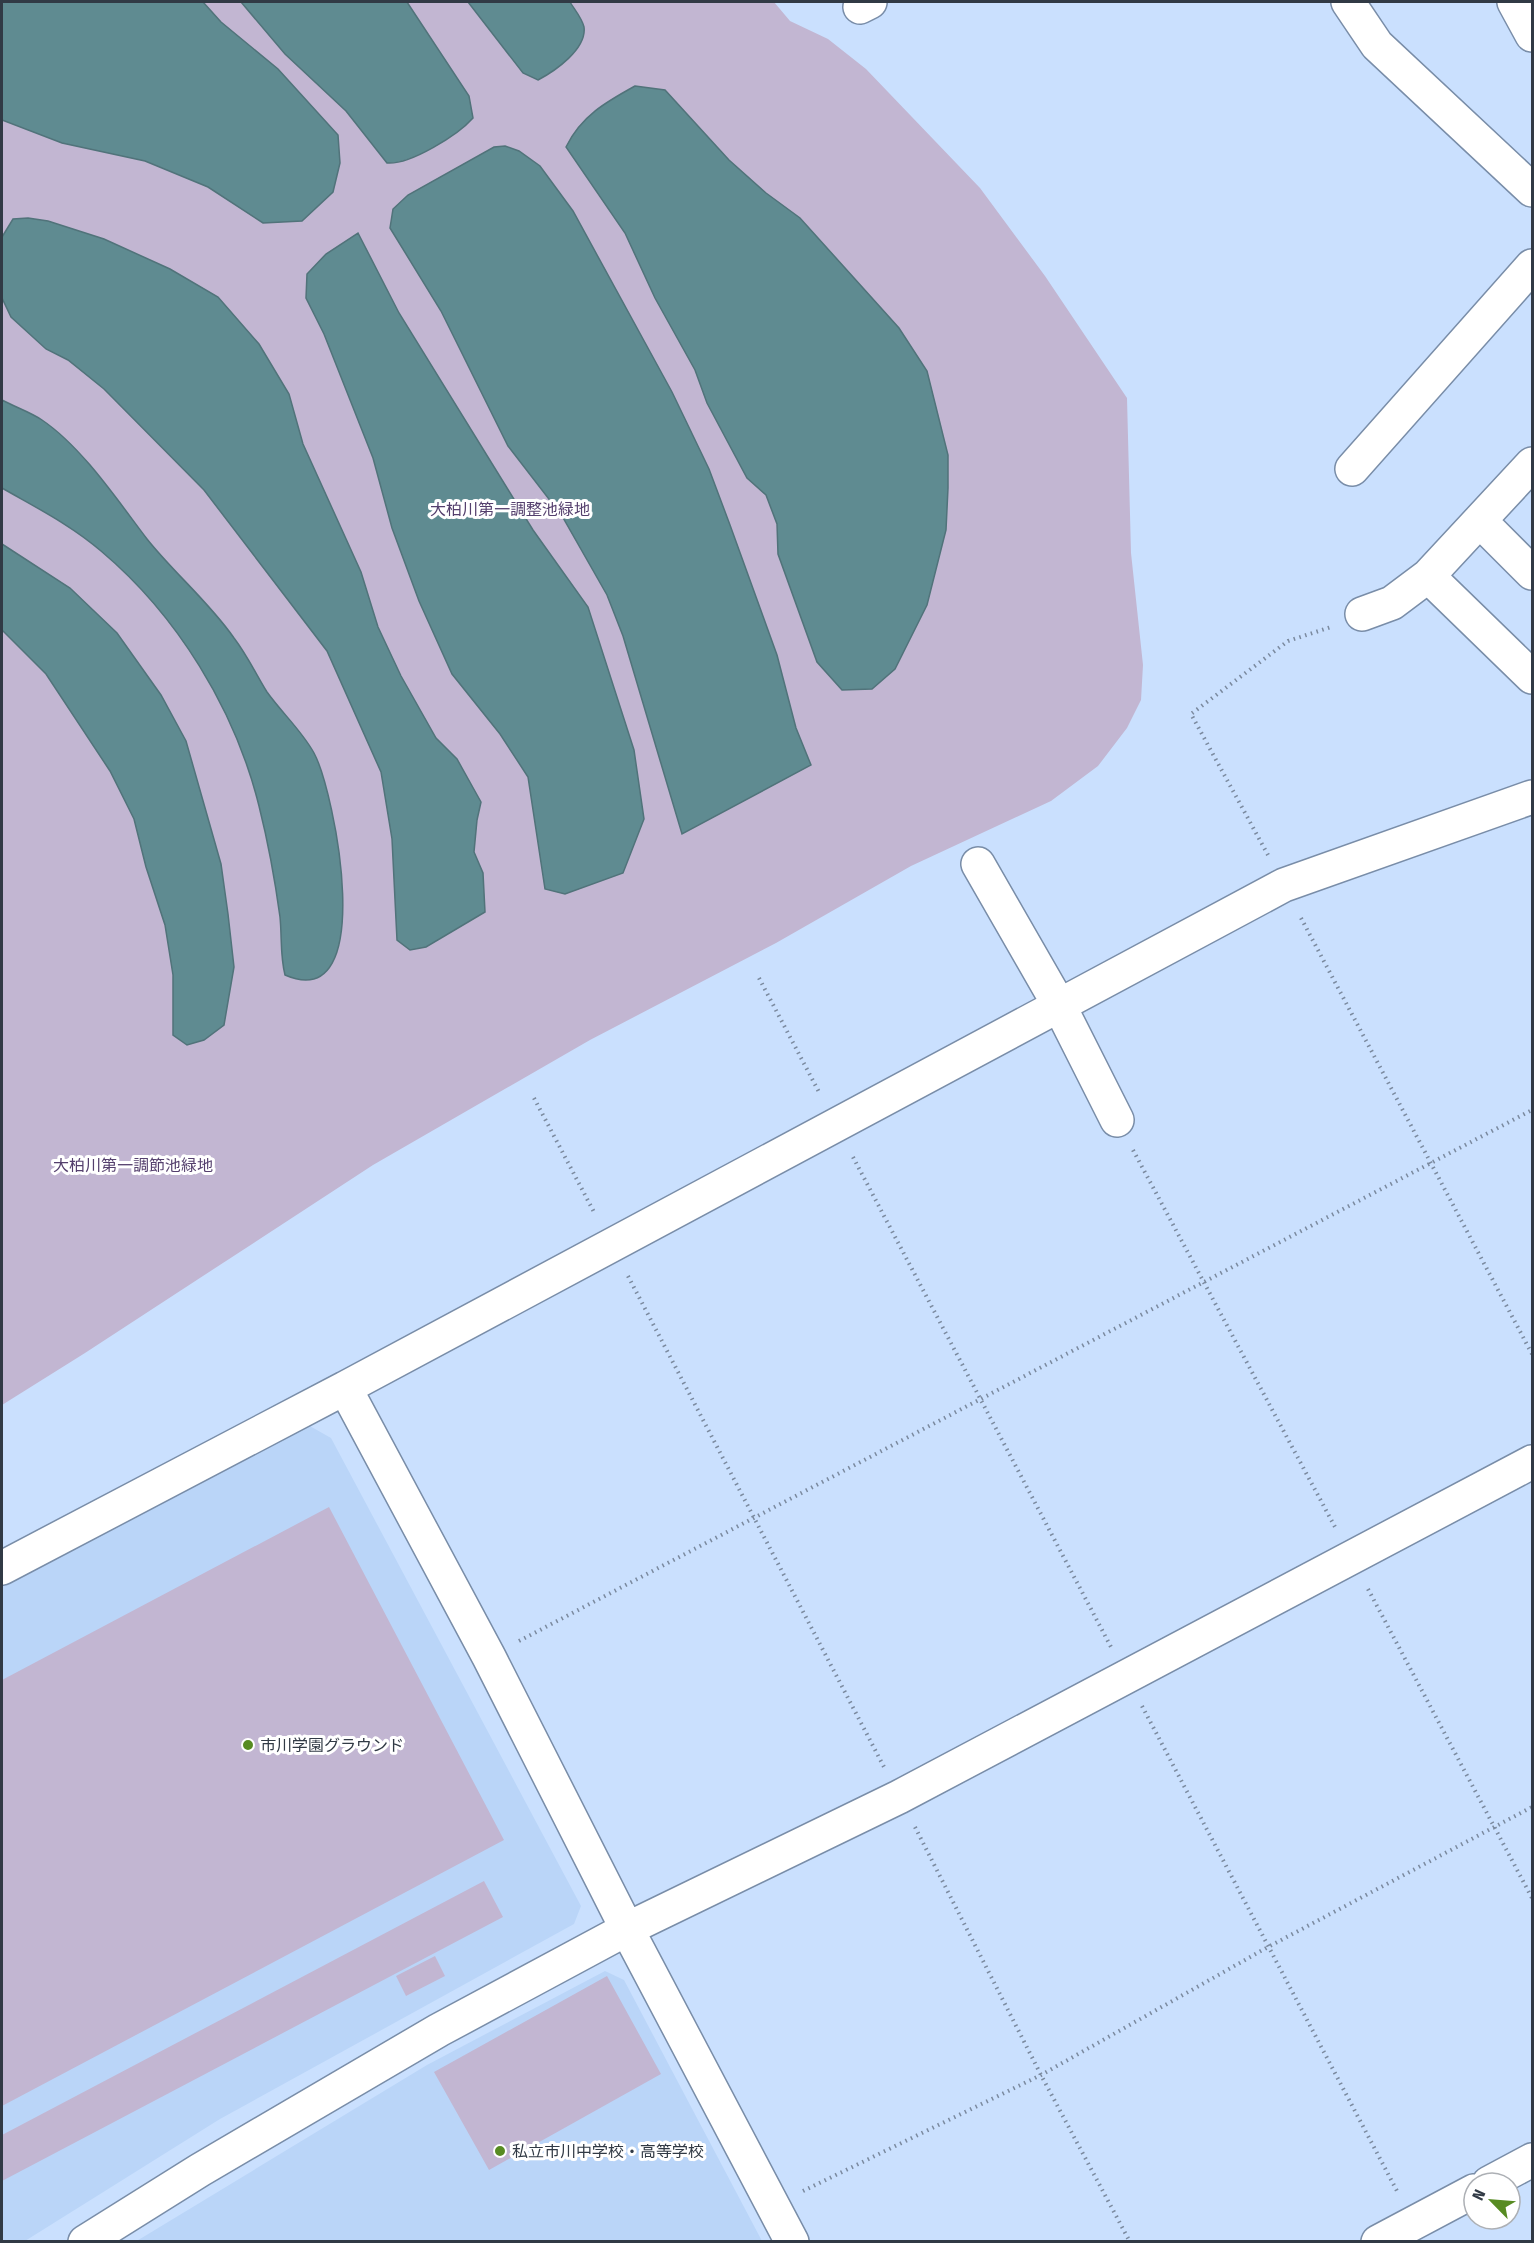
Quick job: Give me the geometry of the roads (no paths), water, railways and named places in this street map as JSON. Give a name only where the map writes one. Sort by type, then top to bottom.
[{"type":"street","points":[[1348,2],[1377,45],[1533,190]]},
{"type":"street","points":[[1514,2],[1533,35]]},
{"type":"street","points":[[1352,469],[1533,266]]},
{"type":"street","points":[[1362,614],[1392,603],[1428,576],[1533,464]]},
{"type":"street","points":[[1480,521],[1533,573]]},
{"type":"street","points":[[1428,576],[1533,677]]},
{"type":"street","points":[[2,1568],[612,1246],[1284,885],[1533,796]]},
{"type":"street","points":[[978,864],[1059,1005],[1117,1120]]},
{"type":"street","points":[[345,1388],[489,1657],[627,1929],[792,2241]]},
{"type":"street","points":[[85,2241],[200,2170],[439,2030],[627,1929],[899,1797],[1533,1462]]},
{"type":"street","points":[[1512,2171],[1533,2160]]},
{"type":"street","points":[[1378,2241],[1418,2232],[1462,2200]]},
{"type":"place","name":"市川学園グラウンド","points":[[248,1745]]},
{"type":"place","name":"私立市川中学校・高等学校","points":[[500,2151]]},
{"type":"park label","name":"大柏川第一調整池緑地","points":[[510,509]]},
{"type":"park label","name":"大柏川第一調節池緑地","points":[[133,1165]]}]
